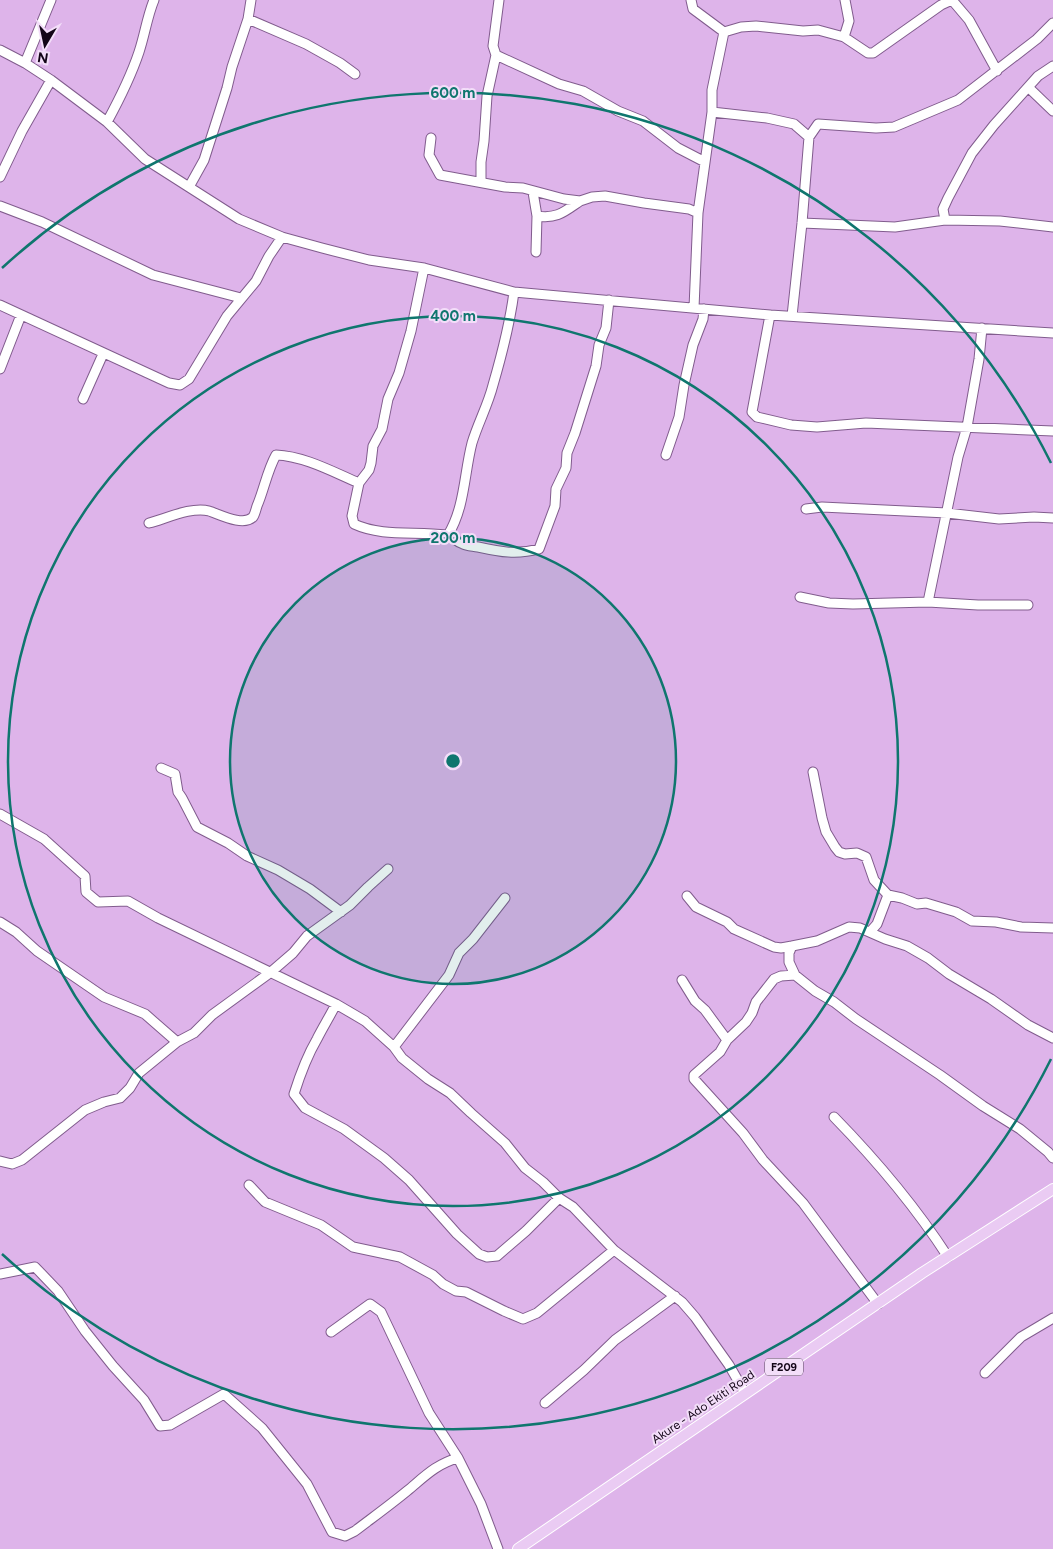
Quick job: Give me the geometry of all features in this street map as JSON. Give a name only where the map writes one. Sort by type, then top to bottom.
[{"type":"main road","name":"Akure - Ado Ekiti Road","points":[[518,1549],[745,1393],[1053,1189]]},
{"type":"street","points":[[25,63],[51,0]]},
{"type":"street","points":[[106,122],[119,99],[139,52],[145,33],[147,16],[154,0]]},
{"type":"street","points":[[189,188],[204,160],[248,19],[251,0]]},
{"type":"street","points":[[481,182],[486,96],[496,55],[494,46],[499,0]]},
{"type":"street","points":[[691,0],[693,9],[724,32]]},
{"type":"street","points":[[844,37],[848,21],[845,0]]},
{"type":"street","points":[[724,32],[741,27],[756,26],[804,31],[818,30],[844,37],[868,53],[873,53],[941,5],[952,0],[969,20],[997,71]]},
{"type":"street","points":[[248,19],[306,44],[355,74]]},
{"type":"street","points":[[792,316],[809,137],[818,124],[876,128],[894,127],[958,100],[1037,40],[1053,23]]},
{"type":"street","points":[[694,308],[698,213],[712,112],[712,90],[724,32]]},
{"type":"street","points":[[0,50],[51,80],[106,122],[145,160],[239,219],[282,237],[369,260],[424,268],[514,292],[770,315],[1053,333]]},
{"type":"street","points":[[496,55],[643,121],[678,148],[705,162]]},
{"type":"street","points":[[944,220],[943,209],[972,153],[994,125],[1038,76],[1053,66]]},
{"type":"street","points":[[0,177],[22,131],[51,80]]},
{"type":"street","points":[[1028,87],[1053,111]]},
{"type":"street","points":[[712,112],[767,118],[794,124],[809,137]]},
{"type":"street","points":[[431,138],[429,155],[440,175],[505,187],[523,188],[533,192],[580,201]]},
{"type":"street","points":[[533,192],[537,216],[536,252]]},
{"type":"street","points":[[537,216],[546,218],[560,216],[580,201],[592,197],[605,196],[689,209],[698,213]]},
{"type":"street","points":[[0,206],[42,222],[153,275],[241,298]]},
{"type":"street","points":[[802,223],[895,227],[944,220],[1000,222],[1053,227]]},
{"type":"street","points":[[0,305],[103,354],[180,386],[188,379],[227,316],[256,281],[269,256],[282,237]]},
{"type":"street","points":[[424,268],[400,373],[388,399],[382,429],[373,446],[372,463],[369,470],[358,483],[352,516],[354,524],[361,527],[390,533],[416,532],[448,536],[462,544],[494,551],[514,553],[539,549],[554,506],[556,489],[566,468],[566,453],[575,434],[596,366],[599,345],[606,328],[609,300]]},
{"type":"street","points":[[448,536],[462,500],[472,444],[493,386],[511,317],[514,292]]},
{"type":"street","points":[[666,456],[679,417],[689,361],[703,319],[704,309]]},
{"type":"street","points":[[0,369],[21,315]]},
{"type":"street","points":[[770,315],[752,412],[757,417],[791,425],[817,427],[866,423],[1053,431]]},
{"type":"street","points":[[928,602],[958,457],[967,427],[979,359],[982,328]]},
{"type":"street","points":[[83,400],[103,354]]},
{"type":"street","points":[[149,523],[193,510],[206,510],[233,519],[246,520],[253,516],[276,455],[296,459],[358,483]]},
{"type":"street","points":[[806,509],[822,507],[947,513],[999,519],[1034,516],[1053,518]]},
{"type":"street","points":[[800,597],[829,603],[853,604],[928,602],[978,605],[1028,604]]},
{"type":"street","points":[[161,768],[175,774],[178,792],[198,828],[228,843],[247,856],[278,870],[310,889],[341,912]]},
{"type":"street","points":[[812,772],[826,832],[835,847],[839,852],[845,854],[857,853],[866,857],[874,880],[888,895],[917,904],[926,903],[956,912],[972,921],[996,922],[1021,927],[1053,928]]},
{"type":"street","points":[[0,814],[44,839],[68,860],[85,876],[86,892],[98,902],[128,901],[158,918],[336,1004],[365,1021],[394,1047],[402,1058],[428,1079],[450,1093],[505,1143],[526,1168],[587,1220],[614,1250],[675,1296],[695,1317],[729,1365],[745,1393]]},
{"type":"street","points":[[0,1161],[12,1164],[22,1160],[85,1110],[120,1098],[130,1088],[140,1073],[271,972],[293,953],[307,936],[350,905],[388,870]]},
{"type":"street","points":[[870,932],[877,924],[888,895]]},
{"type":"street","points":[[687,896],[696,907],[727,922],[734,929],[774,947],[781,948],[817,941],[849,927],[860,928],[907,946],[991,999],[1028,1025],[1053,1038]]},
{"type":"street","points":[[394,1047],[449,976],[459,953],[473,939],[505,898]]},
{"type":"street","points":[[0,922],[16,932],[37,951],[104,997],[145,1014],[178,1042]]},
{"type":"street","points":[[792,946],[788,953],[789,962],[795,975],[815,991],[834,1002],[983,1106],[1020,1129],[1043,1147],[1053,1158]]},
{"type":"street","points":[[774,947],[789,962]]},
{"type":"street","points":[[795,975],[781,976],[774,979],[756,1002],[752,1014],[746,1022],[727,1040],[720,1052],[694,1075],[694,1079],[743,1133],[763,1160],[803,1203],[878,1304]]},
{"type":"street","points":[[682,980],[695,1001],[727,1040]]},
{"type":"street","points":[[336,1004],[317,1039],[294,1094],[305,1108],[344,1129],[384,1158],[409,1180],[457,1234],[479,1254],[487,1257],[496,1256],[507,1247],[559,1198]]},
{"type":"street","points":[[834,1117],[885,1171],[923,1218],[948,1257]]},
{"type":"street","points":[[249,1185],[265,1202],[320,1225],[353,1247],[400,1256],[433,1275],[456,1292],[466,1292],[524,1319],[536,1313],[614,1250]]},
{"type":"street","points":[[0,1274],[35,1267],[58,1291],[85,1331],[144,1400],[160,1426],[170,1425],[224,1394],[262,1428],[308,1484],[332,1532],[345,1536],[355,1531],[431,1470],[446,1461],[458,1458]]},
{"type":"street","points":[[545,1403],[584,1370],[615,1340],[675,1296]]},
{"type":"street","points":[[331,1332],[370,1304],[381,1312],[429,1414],[458,1458],[481,1504],[498,1549]]},
{"type":"street","points":[[985,1373],[1021,1337],[1053,1318]]}]
